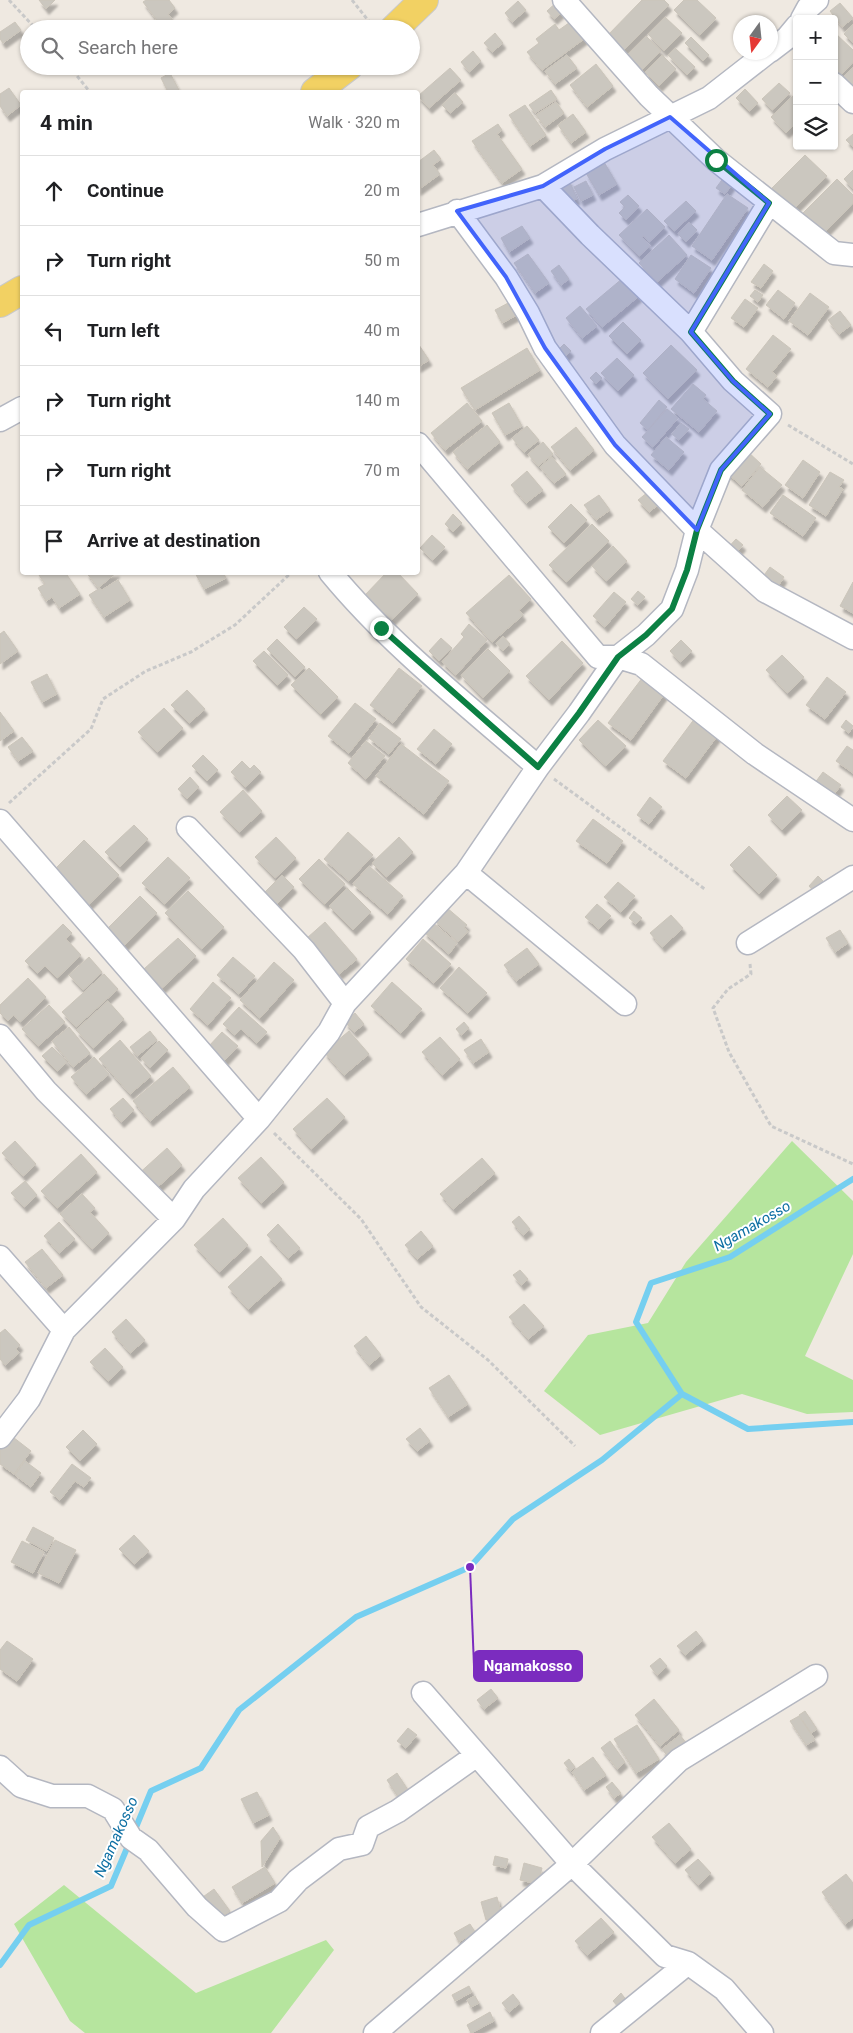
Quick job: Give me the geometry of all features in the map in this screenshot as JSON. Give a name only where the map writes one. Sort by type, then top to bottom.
[{"type":"main road","points":[[403,20],[424,0]]},
{"type":"main road","points":[[318,90],[337,75]]},
{"type":"main road","points":[[0,303],[20,291]]},
{"type":"street","points":[[564,0],[649,96],[716,160],[834,253],[853,255]]},
{"type":"street","points":[[420,224],[543,186],[605,149],[709,98],[793,28]]},
{"type":"street","points":[[838,88],[853,102]]},
{"type":"street","points":[[0,1437],[29,1399],[64,1330],[174,1219],[194,1189],[259,1119],[329,1032],[345,1002],[466,873],[538,767],[618,657],[646,635],[672,609],[687,570],[697,530],[721,470],[770,414],[733,381],[691,332],[590,235],[543,186]]},
{"type":"street","points":[[691,332],[769,203]]},
{"type":"street","points":[[458,211],[506,277],[528,313],[545,348],[615,445],[697,530],[765,591],[853,638]]},
{"type":"street","points":[[0,420],[20,409]]},
{"type":"street","points":[[420,446],[598,657],[618,657],[641,664],[755,754],[853,820]]},
{"type":"street","points":[[332,575],[348,595],[381,628],[538,767]]},
{"type":"street","points":[[4,813],[259,1119]]},
{"type":"street","points":[[188,828],[304,950],[345,1002]]},
{"type":"street","points":[[466,873],[625,1004]]},
{"type":"street","points":[[748,943],[853,877]]},
{"type":"street","points":[[0,1036],[46,1091],[174,1219]]},
{"type":"street","points":[[0,1257],[64,1330]]},
{"type":"street","points":[[375,2033],[572,1864],[679,1760],[816,1676]]},
{"type":"street","points":[[423,1693],[572,1864],[665,1956],[688,1963],[724,1989],[762,2033]]},
{"type":"street","points":[[0,1767],[22,1786],[52,1796],[88,1796],[113,1809],[131,1838],[148,1850],[197,1907],[223,1930],[279,1901],[298,1880],[340,1849],[362,1844],[368,1827],[398,1811],[477,1755]]},
{"type":"street","points":[[602,2033],[688,1963]]},
{"type":"path","points":[[9,0],[28,20]]},
{"type":"path","points":[[352,0],[368,20]]},
{"type":"path","points":[[76,75],[88,90]]},
{"type":"path","points":[[770,414],[853,464]]},
{"type":"path","points":[[4,813],[90,729],[103,699],[146,671],[191,652],[235,625],[289,575]]},
{"type":"path","points":[[538,767],[706,890]]},
{"type":"path","points":[[748,943],[751,974],[728,988],[713,1008],[729,1052],[771,1126],[853,1164]]},
{"type":"path","points":[[259,1119],[361,1219],[421,1307],[488,1360],[575,1446]]},
{"type":"highlighted area","points":[[670,117],[769,203],[691,332],[733,381],[770,414],[721,470],[697,530],[615,445],[545,348],[506,277],[457,211],[543,186],[605,149]]},
{"type":"green space","points":[[792,1141],[853,1201],[853,1254],[805,1356],[853,1380],[853,1412],[807,1414],[742,1394],[600,1435],[544,1391],[588,1335],[648,1323],[686,1262]]},
{"type":"green space","points":[[64,1885],[196,1993],[326,1940],[334,1950],[271,2033],[85,2033],[70,2021],[14,1924]]},
{"type":"building","points":[[39,0],[55,0],[46,9]]},
{"type":"building","points":[[146,0],[169,0],[175,8],[168,14],[172,19],[157,20],[143,2]]},
{"type":"building","points":[[559,0],[566,8],[554,19],[547,11]]},
{"type":"building","points":[[642,0],[664,0],[669,5],[622,52],[606,37]]},
{"type":"building","points":[[684,0],[697,0],[716,18],[700,35],[674,10]]},
{"type":"building","points":[[518,1],[526,10],[512,22],[505,13]]},
{"type":"building","points":[[840,3],[853,18],[842,27],[838,22],[838,15],[833,15],[830,11]]},
{"type":"building","points":[[665,17],[682,33],[664,51],[648,34]]},
{"type":"building","points":[[573,20],[588,36],[542,70],[527,52],[539,43],[536,39],[555,24],[559,30]]},
{"type":"building","points":[[15,22],[20,29],[20,31],[3,43],[0,39],[0,32]]},
{"type":"building","points":[[853,24],[853,43],[844,34]]},
{"type":"building","points":[[495,33],[503,43],[492,52],[484,43]]},
{"type":"building","points":[[646,36],[661,51],[642,70],[627,55]]},
{"type":"building","points":[[838,36],[853,50],[853,62],[838,78]]},
{"type":"building","points":[[691,37],[709,55],[703,61],[685,43]]},
{"type":"building","points":[[675,48],[695,67],[687,75],[668,55]]},
{"type":"building","points":[[473,51],[481,61],[469,72],[461,62]]},
{"type":"building","points":[[567,55],[577,68],[555,84],[545,71]]},
{"type":"building","points":[[662,55],[676,69],[659,86],[645,72]]},
{"type":"building","points":[[596,64],[613,86],[587,107],[570,85]]},
{"type":"building","points":[[853,67],[853,89],[842,79]]},
{"type":"building","points":[[450,68],[461,80],[429,108],[420,98],[420,94]]},
{"type":"building","points":[[171,75],[179,90],[167,90],[161,78]]},
{"type":"building","points":[[779,83],[790,93],[772,110],[762,99]]},
{"type":"building","points":[[9,88],[20,106],[7,116],[0,106],[0,94]]},
{"type":"building","points":[[745,89],[758,103],[749,111],[736,98]]},
{"type":"building","points":[[551,90],[557,99],[535,113],[529,105]]},
{"type":"building","points":[[455,93],[463,102],[450,113],[442,105]]},
{"type":"building","points":[[793,96],[793,126],[786,133],[771,117]]},
{"type":"building","points":[[556,102],[564,113],[545,127],[536,115]]},
{"type":"building","points":[[525,105],[546,135],[530,146],[509,115]]},
{"type":"building","points":[[573,114],[586,132],[571,143],[558,125]]},
{"type":"building","points":[[498,124],[502,130],[497,134],[522,169],[502,183],[472,141]]},
{"type":"building","points":[[853,134],[853,147],[846,140]]},
{"type":"building","points":[[434,150],[441,159],[433,165],[440,174],[420,189],[420,160]]},
{"type":"building","points":[[805,155],[827,176],[791,212],[770,190]]},
{"type":"building","points":[[604,162],[617,184],[599,195],[586,173]]},
{"type":"building","points":[[853,170],[853,189],[844,179]]},
{"type":"building","points":[[724,177],[733,183],[725,194],[716,188]]},
{"type":"building","points":[[837,179],[853,195],[853,203],[823,234],[802,214]]},
{"type":"building","points":[[569,180],[577,199],[562,204],[555,185]]},
{"type":"building","points":[[586,181],[593,195],[581,201],[574,187]]},
{"type":"building","points":[[727,194],[748,208],[712,260],[692,246]]},
{"type":"building","points":[[628,195],[639,206],[626,220],[619,213],[625,207],[620,202]]},
{"type":"building","points":[[686,201],[696,211],[674,231],[664,221]]},
{"type":"building","points":[[647,209],[665,227],[649,242],[644,236],[642,237],[650,246],[639,256],[619,235]]},
{"type":"building","points":[[689,222],[697,230],[686,242],[678,234]]},
{"type":"building","points":[[522,226],[530,238],[509,252],[501,238]]},
{"type":"building","points":[[669,235],[687,255],[657,282],[639,263]]},
{"type":"building","points":[[528,254],[549,283],[535,293],[514,263]]},
{"type":"building","points":[[691,255],[711,268],[694,293],[675,279]]},
{"type":"building","points":[[764,264],[773,271],[761,288],[751,282]]},
{"type":"building","points":[[559,265],[569,279],[561,285],[551,271]]},
{"type":"building","points":[[623,278],[639,296],[602,327],[586,309]]},
{"type":"building","points":[[755,290],[763,295],[758,302],[750,296]]},
{"type":"building","points":[[778,290],[795,303],[784,319],[766,305]]},
{"type":"building","points":[[810,293],[829,307],[808,335],[789,321]]},
{"type":"building","points":[[745,299],[758,308],[744,327],[731,318]]},
{"type":"building","points":[[512,301],[519,314],[502,323],[495,310]]},
{"type":"building","points":[[580,306],[597,326],[582,338],[566,318]]},
{"type":"building","points":[[840,311],[851,325],[839,334],[828,320]]},
{"type":"building","points":[[623,322],[641,340],[627,354],[609,336]]},
{"type":"building","points":[[773,335],[791,349],[772,372],[777,376],[768,387],[746,369]]},
{"type":"building","points":[[564,344],[571,351],[564,358],[557,351]]},
{"type":"building","points":[[671,345],[697,370],[668,399],[643,373]]},
{"type":"building","points":[[420,346],[429,360],[420,366]]},
{"type":"building","points":[[527,348],[540,370],[475,410],[461,388]]},
{"type":"building","points":[[617,358],[634,375],[618,391],[601,373]]},
{"type":"building","points":[[596,372],[602,378],[596,384],[590,378]]},
{"type":"building","points":[[693,384],[706,395],[703,399],[717,411],[699,432],[671,409]]},
{"type":"building","points":[[659,400],[667,407],[648,430],[640,423]]},
{"type":"building","points":[[467,403],[482,421],[445,450],[431,433]]},
{"type":"building","points":[[509,403],[522,426],[505,435],[492,413]]},
{"type":"building","points":[[667,409],[678,418],[653,447],[642,437]]},
{"type":"building","points":[[681,423],[689,429],[679,440],[672,434]]},
{"type":"building","points":[[487,425],[500,442],[467,469],[453,452]]},
{"type":"building","points":[[527,426],[539,440],[524,452],[512,438]]},
{"type":"building","points":[[576,427],[594,450],[570,470],[551,447]]},
{"type":"building","points":[[666,437],[684,452],[669,470],[651,455]]},
{"type":"building","points":[[543,442],[553,454],[538,466],[528,454]]},
{"type":"building","points":[[746,450],[761,464],[742,486],[726,472]]},
{"type":"building","points":[[552,457],[566,474],[554,483],[540,467]]},
{"type":"building","points":[[803,460],[820,472],[803,498],[785,485]]},
{"type":"building","points":[[760,467],[782,485],[763,507],[742,490]]},
{"type":"building","points":[[527,471],[543,490],[526,503],[511,485]]},
{"type":"building","points":[[830,472],[844,480],[839,487],[843,489],[826,516],[809,505]]},
{"type":"building","points":[[648,492],[658,505],[649,512],[638,500]]},
{"type":"building","points":[[599,495],[610,510],[596,520],[584,505]]},
{"type":"building","points":[[783,495],[816,518],[803,536],[770,513]]},
{"type":"building","points":[[571,504],[587,520],[564,543],[548,527]]},
{"type":"building","points":[[453,514],[462,523],[453,532],[445,524]]},
{"type":"building","points":[[592,524],[609,541],[566,582],[549,565]]},
{"type":"building","points":[[432,535],[445,547],[433,560],[420,548]]},
{"type":"building","points":[[736,539],[743,545],[732,557],[725,551]]},
{"type":"building","points":[[613,546],[627,561],[606,581],[592,566]]},
{"type":"building","points":[[770,567],[784,577],[777,588],[762,578]]},
{"type":"building","points":[[39,575],[67,575],[80,594],[59,608],[52,597],[46,601],[38,588],[45,584]]},
{"type":"building","points":[[88,575],[113,575],[98,588]]},
{"type":"building","points":[[196,575],[224,575],[226,578],[204,589]]},
{"type":"building","points":[[384,575],[400,575],[418,594],[391,621],[365,595]]},
{"type":"building","points":[[509,575],[531,599],[519,610],[523,615],[492,642],[466,613]]},
{"type":"building","points":[[118,580],[130,600],[104,617],[89,595],[100,588],[102,590]]},
{"type":"building","points":[[853,582],[853,613],[840,606]]},
{"type":"building","points":[[638,591],[645,597],[638,605],[631,599]]},
{"type":"building","points":[[614,592],[626,602],[605,627],[593,616]]},
{"type":"building","points":[[304,607],[317,619],[296,639],[284,627]]},
{"type":"building","points":[[469,624],[487,640],[456,675],[442,662],[464,637],[461,634]]},
{"type":"building","points":[[4,631],[18,651],[0,664],[0,634]]},
{"type":"building","points":[[503,636],[510,644],[503,651],[496,643]]},
{"type":"building","points":[[441,638],[452,648],[439,661],[429,651]]},
{"type":"building","points":[[277,639],[305,667],[295,677],[267,649]]},
{"type":"building","points":[[681,640],[692,651],[680,662],[670,651]]},
{"type":"building","points":[[562,641],[583,663],[549,700],[526,676]]},
{"type":"building","points":[[488,649],[510,671],[483,698],[461,675]]},
{"type":"building","points":[[264,651],[288,675],[277,685],[253,661]]},
{"type":"building","points":[[782,655],[804,677],[787,693],[766,670]]},
{"type":"building","points":[[309,668],[338,697],[321,714],[291,685]]},
{"type":"building","points":[[399,668],[422,686],[393,723],[370,705]]},
{"type":"building","points":[[47,674],[57,694],[42,702],[31,682]]},
{"type":"building","points":[[643,677],[665,693],[631,740],[608,723]]},
{"type":"building","points":[[827,677],[846,692],[825,719],[806,705]]},
{"type":"building","points":[[187,690],[205,709],[189,723],[171,705]]},
{"type":"building","points":[[355,703],[376,719],[349,753],[328,736]]},
{"type":"building","points":[[164,708],[183,728],[157,752],[138,732]]},
{"type":"building","points":[[0,712],[14,731],[0,741]]},
{"type":"building","points":[[698,714],[721,731],[686,778],[663,761]]},
{"type":"building","points":[[598,720],[626,746],[606,766],[579,740]]},
{"type":"building","points":[[846,720],[853,726],[849,733],[841,727]]},
{"type":"building","points":[[380,723],[401,739],[389,754],[369,738]]},
{"type":"building","points":[[434,729],[452,744],[436,764],[417,749]]},
{"type":"building","points":[[22,737],[33,751],[18,761],[8,747]]},
{"type":"building","points":[[366,741],[385,756],[366,779],[348,763]]},
{"type":"building","points":[[401,744],[449,781],[424,814],[376,776]]},
{"type":"building","points":[[847,746],[853,750],[853,773],[836,761]]},
{"type":"building","points":[[203,755],[218,770],[207,781],[192,766]]},
{"type":"building","points":[[242,761],[250,769],[254,765],[261,772],[245,787],[231,772]]},
{"type":"building","points":[[823,772],[841,785],[829,801],[811,788]]},
{"type":"building","points":[[190,777],[199,787],[187,799],[178,789]]},
{"type":"building","points":[[243,790],[262,811],[239,832],[220,812]]},
{"type":"building","points":[[787,796],[802,810],[782,830],[768,815]]},
{"type":"building","points":[[650,797],[662,807],[649,824],[637,815]]},
{"type":"building","points":[[593,819],[623,841],[607,863],[576,841]]},
{"type":"building","points":[[134,825],[148,839],[120,867],[105,852]]},
{"type":"building","points":[[348,832],[373,855],[349,881],[324,859]]},
{"type":"building","points":[[276,837],[296,858],[275,878],[255,857]]},
{"type":"building","points":[[399,837],[413,852],[386,877],[372,863]]},
{"type":"building","points":[[84,840],[119,875],[84,909],[50,874]]},
{"type":"building","points":[[749,846],[777,875],[759,894],[730,865]]},
{"type":"building","points":[[168,857],[190,878],[165,904],[142,883]]},
{"type":"building","points":[[319,859],[345,884],[325,904],[299,879]]},
{"type":"building","points":[[369,866],[403,896],[388,914],[353,884]]},
{"type":"building","points":[[282,875],[294,887],[274,907],[262,895]]},
{"type":"building","points":[[818,876],[826,884],[816,894],[809,886]]},
{"type":"building","points":[[618,882],[635,896],[621,912],[604,897]]},
{"type":"building","points":[[347,888],[371,912],[353,930],[329,906]]},
{"type":"building","points":[[188,891],[224,927],[202,949],[165,913]]},
{"type":"building","points":[[140,896],[157,913],[118,952],[101,935]]},
{"type":"building","points":[[597,904],[611,916],[599,929],[585,917]]},
{"type":"building","points":[[446,907],[467,925],[464,928],[468,931],[458,942],[434,920]]},
{"type":"building","points":[[634,911],[642,918],[636,924],[629,918]]},
{"type":"building","points":[[671,915],[683,928],[662,947],[650,933]]},
{"type":"building","points":[[325,922],[357,959],[339,974],[307,938]]},
{"type":"building","points":[[432,922],[457,943],[449,954],[424,932]]},
{"type":"building","points":[[63,924],[72,933],[66,939],[81,955],[57,978],[45,966],[37,973],[25,961]]},
{"type":"building","points":[[840,930],[848,943],[835,952],[826,938]]},
{"type":"building","points":[[178,938],[196,956],[162,988],[144,969]]},
{"type":"building","points":[[423,939],[451,964],[434,983],[406,959]]},
{"type":"building","points":[[527,948],[539,964],[516,981],[504,965]]},
{"type":"building","points":[[89,957],[102,972],[83,990],[69,975]]},
{"type":"building","points":[[233,957],[255,976],[239,994],[217,975]]},
{"type":"building","points":[[274,962],[294,980],[260,1018],[240,1000]]},
{"type":"building","points":[[459,967],[487,993],[468,1013],[440,988]]},
{"type":"building","points":[[104,974],[118,989],[76,1027],[62,1012]]},
{"type":"building","points":[[28,978],[46,997],[20,1022],[14,1015],[8,1021],[0,1013],[0,1005]]},
{"type":"building","points":[[213,982],[231,998],[208,1025],[190,1009]]},
{"type":"building","points":[[392,982],[422,1009],[401,1033],[371,1006]]},
{"type":"building","points":[[108,1001],[124,1019],[93,1048],[76,1030]]},
{"type":"building","points":[[49,1005],[65,1022],[38,1046],[22,1029]]},
{"type":"building","points":[[239,1007],[267,1032],[257,1043],[241,1029],[235,1035],[223,1024]]},
{"type":"building","points":[[355,1013],[364,1024],[354,1032],[345,1022]]},
{"type":"building","points":[[464,1022],[469,1028],[461,1035],[456,1029]]},
{"type":"building","points":[[69,1027],[90,1053],[73,1067],[52,1041]]},
{"type":"building","points":[[150,1031],[157,1040],[137,1056],[130,1047]]},
{"type":"building","points":[[349,1031],[369,1054],[344,1075],[324,1052]]},
{"type":"building","points":[[222,1032],[238,1046],[224,1061],[208,1047]]},
{"type":"building","points":[[440,1037],[460,1059],[442,1075],[422,1052]]},
{"type":"building","points":[[481,1039],[489,1052],[473,1063],[464,1050]]},
{"type":"building","points":[[120,1040],[151,1076],[130,1094],[99,1059]]},
{"type":"building","points":[[159,1041],[168,1050],[150,1068],[141,1058]]},
{"type":"building","points":[[52,1047],[67,1062],[57,1071],[42,1056]]},
{"type":"building","points":[[94,1057],[109,1074],[86,1094],[71,1077]]},
{"type":"building","points":[[173,1067],[190,1087],[150,1121],[133,1101]]},
{"type":"building","points":[[123,1098],[134,1110],[121,1122],[110,1109]]},
{"type":"building","points":[[327,1098],[345,1117],[311,1149],[293,1129]]},
{"type":"building","points":[[15,1141],[36,1164],[23,1176],[2,1153]]},
{"type":"building","points":[[167,1148],[182,1165],[150,1194],[135,1177]]},
{"type":"building","points":[[81,1154],[97,1172],[57,1208],[41,1191]]},
{"type":"building","points":[[261,1157],[284,1182],[261,1203],[238,1178]]},
{"type":"building","points":[[482,1158],[495,1173],[453,1209],[440,1194]]},
{"type":"building","points":[[25,1181],[37,1195],[24,1207],[11,1193]]},
{"type":"building","points":[[82,1194],[95,1208],[90,1212],[109,1233],[92,1249],[60,1214]]},
{"type":"building","points":[[519,1216],[530,1229],[523,1235],[512,1222]]},
{"type":"building","points":[[223,1218],[248,1245],[219,1272],[194,1245]]},
{"type":"building","points":[[59,1222],[75,1239],[59,1253],[44,1236]]},
{"type":"building","points":[[278,1224],[300,1248],[288,1258],[267,1235]]},
{"type":"building","points":[[421,1231],[433,1246],[417,1259],[405,1245]]},
{"type":"building","points":[[42,1249],[63,1275],[46,1288],[25,1262]]},
{"type":"building","points":[[261,1256],[282,1279],[248,1309],[228,1287]]},
{"type":"building","points":[[520,1270],[528,1279],[521,1285],[513,1275]]},
{"type":"building","points":[[524,1304],[544,1326],[528,1339],[509,1317]]},
{"type":"building","points":[[126,1319],[145,1340],[130,1353],[112,1332]]},
{"type":"building","points":[[5,1329],[20,1345],[16,1349],[19,1353],[5,1365],[0,1359],[0,1333]]},
{"type":"building","points":[[366,1336],[381,1355],[369,1365],[354,1346]]},
{"type":"building","points":[[105,1348],[123,1367],[108,1381],[90,1362]]},
{"type":"building","points":[[449,1375],[468,1404],[448,1417],[429,1388]]},
{"type":"building","points":[[420,1428],[430,1441],[417,1451],[406,1439]]},
{"type":"building","points":[[83,1430],[97,1444],[80,1461],[66,1447]]},
{"type":"building","points":[[9,1434],[31,1451],[14,1474],[0,1464],[0,1446]]},
{"type":"building","points":[[25,1461],[41,1473],[31,1487],[15,1475]]},
{"type":"building","points":[[72,1464],[91,1478],[84,1487],[75,1481],[60,1500],[50,1492]]},
{"type":"building","points":[[33,1527],[54,1538],[47,1551],[26,1540]]},
{"type":"building","points":[[134,1535],[149,1551],[134,1564],[119,1549]]},
{"type":"building","points":[[55,1540],[76,1550],[59,1583],[38,1573]]},
{"type":"building","points":[[22,1541],[44,1552],[33,1573],[11,1562]]},
{"type":"building","points":[[696,1631],[703,1640],[685,1655],[677,1646]]},
{"type":"building","points":[[7,1641],[33,1659],[17,1681],[0,1669],[0,1650]]},
{"type":"building","points":[[660,1658],[667,1666],[657,1675],[650,1666]]},
{"type":"building","points":[[491,1689],[498,1698],[484,1709],[477,1700]]},
{"type":"building","points":[[654,1699],[679,1730],[660,1746],[635,1715]]},
{"type":"building","points":[[805,1711],[817,1729],[811,1733],[799,1715]]},
{"type":"building","points":[[799,1716],[815,1740],[806,1745],[790,1721]]},
{"type":"building","points":[[637,1725],[659,1759],[636,1773],[614,1739]]},
{"type":"building","points":[[408,1728],[417,1735],[406,1748],[397,1741]]},
{"type":"building","points":[[680,1735],[690,1748],[672,1762],[662,1749]]},
{"type":"building","points":[[610,1741],[625,1762],[617,1769],[601,1748]]},
{"type":"building","points":[[593,1757],[606,1775],[584,1790],[572,1772]]},
{"type":"building","points":[[569,1759],[575,1767],[570,1771],[564,1763]]},
{"type":"building","points":[[397,1773],[410,1793],[400,1800],[387,1780]]},
{"type":"building","points":[[612,1782],[621,1793],[614,1798],[606,1787]]},
{"type":"building","points":[[257,1792],[269,1815],[253,1823],[241,1799]]},
{"type":"building","points":[[669,1823],[691,1849],[675,1863],[652,1837]]},
{"type":"building","points":[[273,1827],[280,1838],[262,1867],[261,1841]]},
{"type":"building","points":[[495,1856],[508,1859],[506,1868],[493,1865]]},
{"type":"building","points":[[698,1859],[711,1873],[698,1885],[685,1870]]},
{"type":"building","points":[[524,1863],[542,1868],[538,1884],[520,1880]]},
{"type":"building","points":[[265,1867],[275,1883],[242,1903],[232,1887]]},
{"type":"building","points":[[846,1874],[853,1883],[853,1918],[845,1924],[822,1892]]},
{"type":"building","points":[[214,1889],[230,1911],[216,1921],[200,1899]]},
{"type":"building","points":[[497,1897],[502,1916],[486,1920],[481,1902]]},
{"type":"building","points":[[601,1918],[614,1932],[587,1955],[575,1941]]},
{"type":"building","points":[[470,1924],[479,1938],[468,1944],[465,1938],[459,1942],[454,1933]]},
{"type":"building","points":[[469,1986],[472,1992],[455,2001],[452,1995]]},
{"type":"building","points":[[621,1993],[627,2001],[619,2008],[613,2001]]},
{"type":"building","points":[[513,1994],[520,2003],[509,2012],[502,2003]]},
{"type":"building","points":[[475,1996],[479,2003],[471,2007],[467,2000]]},
{"type":"building","points":[[490,2012],[494,2021],[471,2033],[467,2025]]},
{"type":"waterway","name":"Ngamakosso","points":[[134,1832],[151,1791],[201,1768],[239,1710],[356,1617],[470,1567],[513,1519],[602,1460],[682,1394],[636,1322],[651,1283],[730,1257],[853,1179]]},
{"type":"waterway","points":[[682,1394],[748,1429],[853,1422]]},
{"type":"waterway","name":"Ngamakosso","points":[[0,1965],[29,1925],[111,1886],[130,1841]]},
{"type":"place","name":"Ngamakosso","points":[[470,1567]]},
{"type":"route","points":[[381,628],[538,767],[618,657],[646,635],[672,609],[687,570],[697,530],[721,470],[770,414],[733,381],[691,332],[769,203],[716,160]]}]
